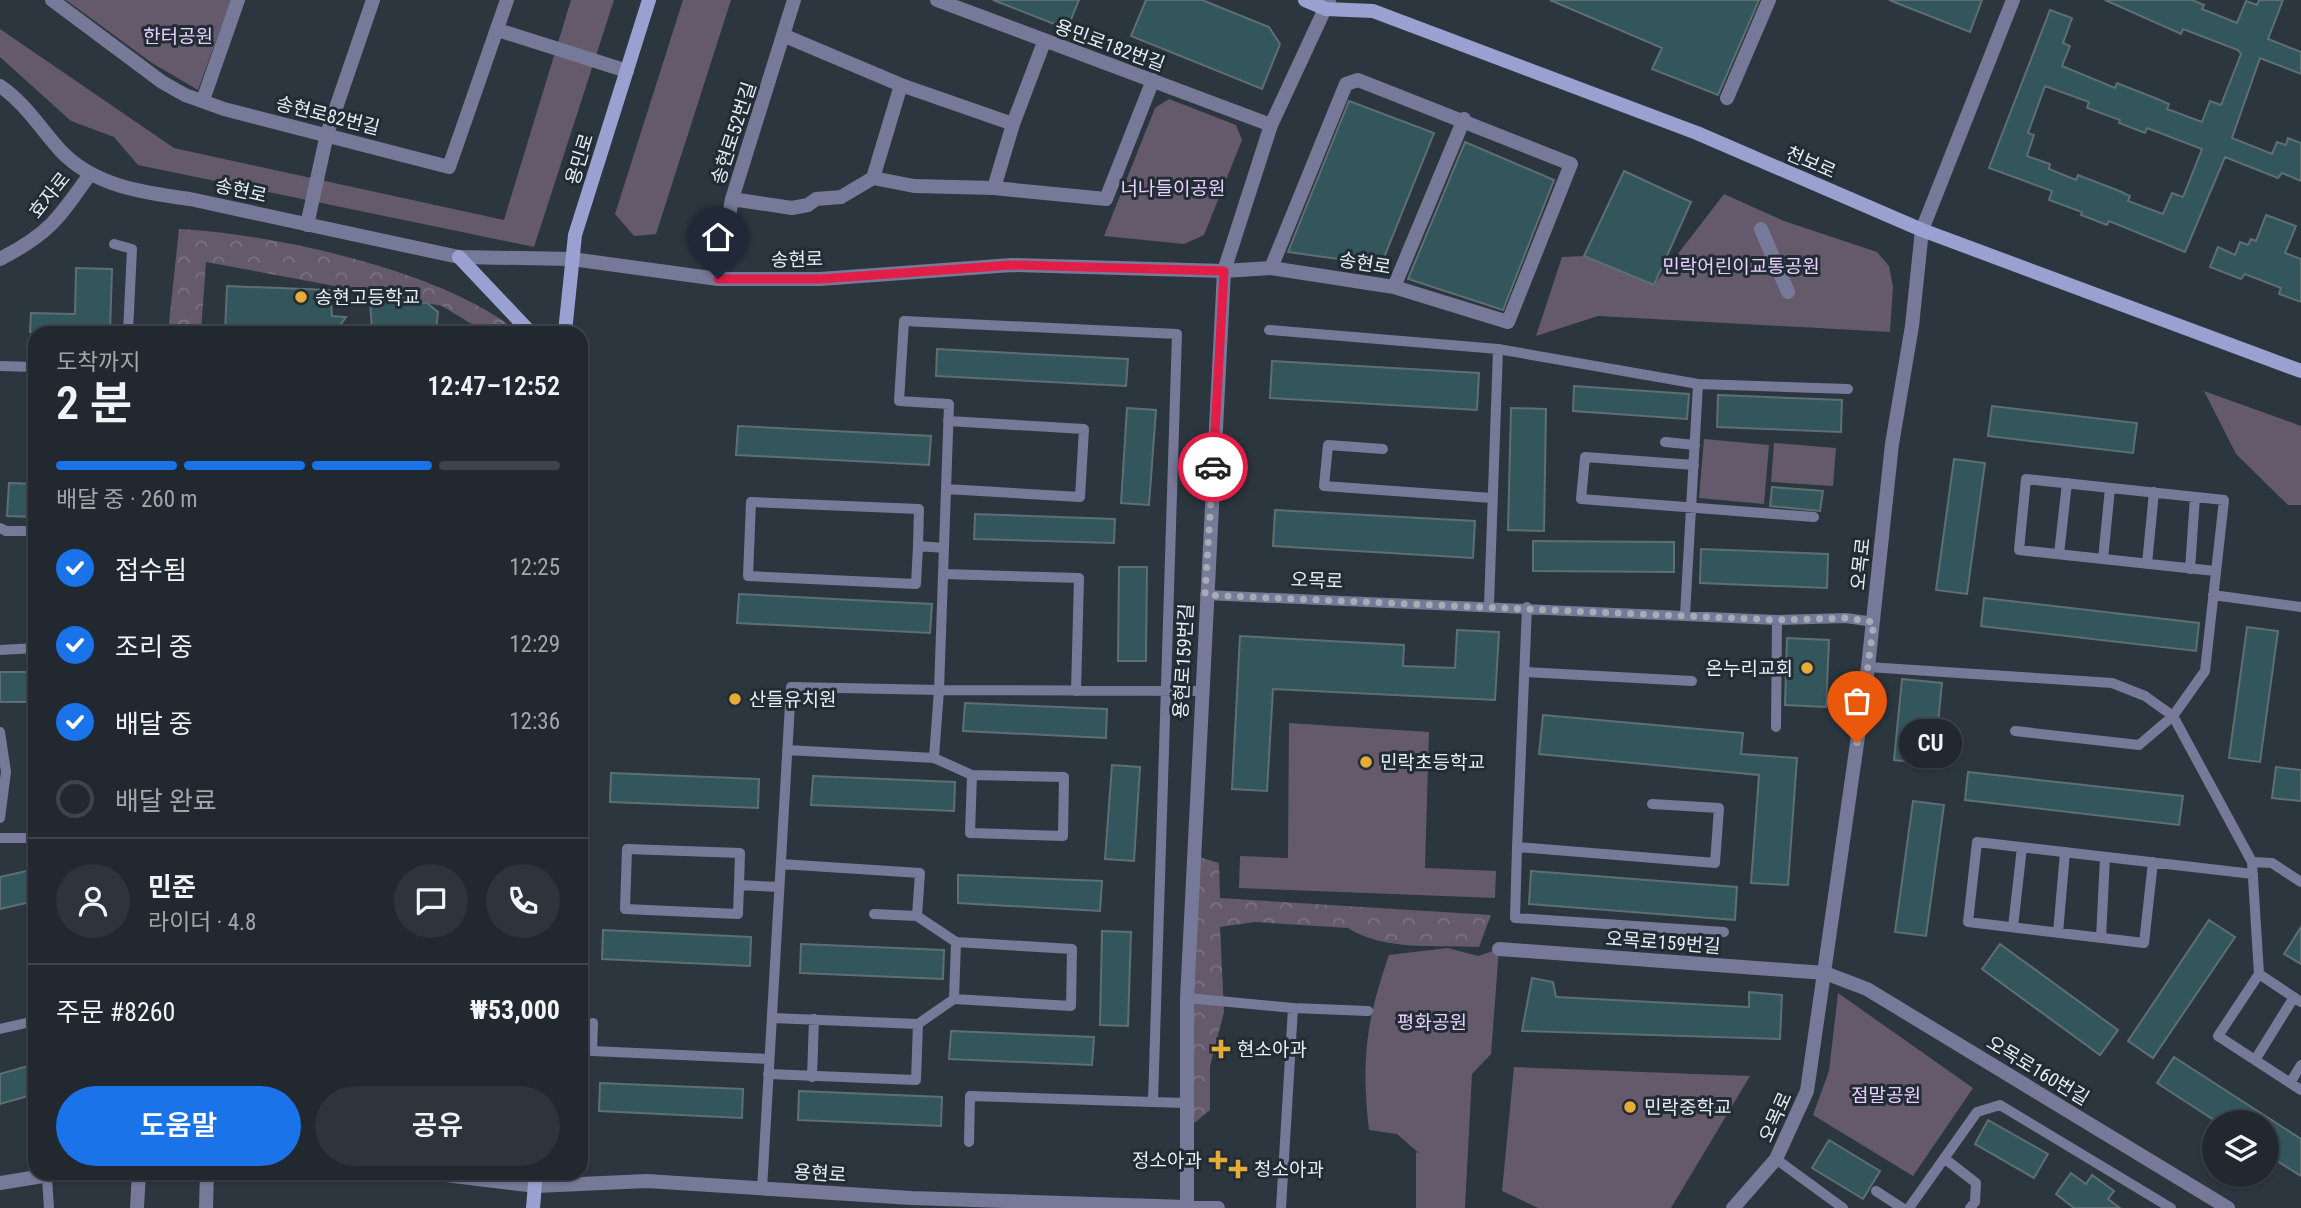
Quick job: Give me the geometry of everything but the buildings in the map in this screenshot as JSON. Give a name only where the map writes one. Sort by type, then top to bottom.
[{"type":"main road","name":"용민로","points":[[566,326],[575,235],[649,0]]},
{"type":"main road","name":"천보로","points":[[1305,0],[1373,11],[1697,133],[1922,230],[2301,371]]},
{"type":"main road","points":[[459,257],[524,326]]},
{"type":"main road","points":[[533,1208],[536,1180]]},
{"type":"street","name":"송현로82번길","points":[[52,0],[162,82],[185,95],[224,109],[449,167],[507,0]]},
{"type":"street","points":[[203,100],[238,0]]},
{"type":"street","points":[[307,225],[327,134],[373,0]]},
{"type":"street","name":"송현로52번길","points":[[718,279],[732,200],[794,0]]},
{"type":"street","name":"용민로182번길","points":[[937,0],[1271,125]]},
{"type":"street","points":[[1727,98],[1769,0]]},
{"type":"street","name":"오목로","points":[[1733,1208],[1776,1159],[1807,1091],[1868,667],[1892,444],[1912,326],[1922,230],[2013,0]]},
{"type":"street","name":"용현로159번길","points":[[1187,1207],[1186,998],[1224,271],[1271,125],[1310,36],[1327,5]]},
{"type":"street","points":[[498,30],[627,71]]},
{"type":"street","points":[[785,36],[901,85],[1013,124]]},
{"type":"street","points":[[994,188],[1013,124],[1044,42]]},
{"type":"street","points":[[732,200],[792,208],[808,205],[816,199],[841,197],[873,178],[914,186],[994,188],[1106,199],[1153,80]]},
{"type":"street","points":[[1271,268],[1346,84],[1358,80],[1464,119],[1394,287]]},
{"type":"street","points":[[873,178],[901,85]]},
{"type":"street","name":"송현로","points":[[0,86],[62,153],[90,174],[152,194],[190,199],[459,257],[572,259],[718,279],[820,279],[1012,265],[1224,271],[1271,268],[1394,287],[1508,322],[1571,164],[1464,119]]},
{"type":"street","name":"효자로","points":[[0,259],[32,242],[54,224],[90,174]]},
{"type":"street","points":[[1761,229],[1788,292]]},
{"type":"street","name":"오목로159번길","points":[[1499,950],[1825,973]]},
{"type":"street","name":"오목로160번길","points":[[1825,973],[1867,989],[2228,1208]]},
{"type":"street","points":[[0,1183],[28,1180]]},
{"type":"street","points":[[137,1208],[139,1180]]},
{"type":"street","points":[[206,1208],[208,1180]]},
{"type":"street","name":"용현로","points":[[588,1180],[762,1189],[911,1203],[1218,1208]]},
{"type":"lane","points":[[114,244],[132,249],[128,326]]},
{"type":"lane","points":[[934,758],[939,690],[949,404],[899,401],[904,321],[1177,334],[1168,692],[1153,1102]]},
{"type":"lane","points":[[1269,330],[1498,349],[1698,384],[1848,389]]},
{"type":"lane","points":[[1489,605],[1498,349]]},
{"type":"lane","points":[[0,366],[28,367]]},
{"type":"lane","points":[[1685,615],[1698,384]]},
{"type":"lane","points":[[946,489],[1080,497],[1084,429],[948,421]]},
{"type":"lane","points":[[1665,442],[1695,445]]},
{"type":"lane","points":[[1383,449],[1328,445],[1324,486],[1492,498]]},
{"type":"lane","points":[[1694,465],[1585,457],[1581,499],[1814,517]]},
{"type":"lane","points":[[2015,731],[2139,745],[2173,716],[2206,671],[2224,500],[2026,479],[2019,550],[2216,571]]},
{"type":"lane","points":[[2059,554],[2067,483]]},
{"type":"lane","points":[[2103,559],[2110,488]]},
{"type":"lane","points":[[2147,564],[2154,492]]},
{"type":"lane","points":[[2190,569],[2196,497]]},
{"type":"lane","points":[[751,502],[919,509],[918,546],[916,584],[748,576],[751,502]]},
{"type":"lane","points":[[0,528],[6,531],[28,531]]},
{"type":"lane","points":[[918,546],[944,548]]},
{"type":"lane","points":[[943,575],[1079,578],[1076,691]]},
{"type":"lane","name":"오목로","points":[[1205,595],[1489,605],[1777,620],[1846,618],[1874,622]]},
{"type":"lane","points":[[2213,595],[2301,607]]},
{"type":"lane","points":[[1527,607],[1515,918],[1724,932]]},
{"type":"lane","points":[[1776,727],[1777,620]]},
{"type":"lane","points":[[0,650],[28,648]]},
{"type":"lane","points":[[1868,667],[2112,683],[2145,696],[2173,716],[2252,862],[2259,974],[2218,1036],[2301,1090]]},
{"type":"lane","points":[[1525,672],[1692,681]]},
{"type":"lane","points":[[762,1189],[790,687],[1201,691]]},
{"type":"lane","points":[[0,732],[6,772],[0,818]]},
{"type":"lane","points":[[787,750],[934,758],[971,775],[1064,777],[1063,836],[970,834],[971,775]]},
{"type":"lane","points":[[1517,847],[1715,863],[1719,808],[1652,804]]},
{"type":"lane","points":[[0,838],[28,838]]},
{"type":"lane","points":[[2153,862],[2144,943],[1968,922],[1977,842],[2153,862],[2253,874]]},
{"type":"lane","points":[[2013,928],[2022,847]]},
{"type":"lane","points":[[627,849],[740,853],[739,885],[738,914],[625,909],[627,849]]},
{"type":"lane","points":[[2058,933],[2065,852]]},
{"type":"lane","points":[[2101,938],[2105,857]]},
{"type":"lane","points":[[2252,862],[2272,863],[2301,882]]},
{"type":"lane","points":[[780,864],[920,873],[917,916]]},
{"type":"lane","points":[[739,885],[779,887]]},
{"type":"lane","points":[[772,1018],[918,1024],[954,999],[1072,1006],[1072,949],[956,943],[917,916],[874,914]]},
{"type":"lane","points":[[954,999],[956,943]]},
{"type":"lane","points":[[2255,1060],[2297,1000],[2259,974]]},
{"type":"lane","points":[[1186,998],[1368,1012]]},
{"type":"lane","points":[[1281,1208],[1293,1008]]},
{"type":"lane","points":[[812,1077],[814,1019]]},
{"type":"lane","points":[[0,1029],[28,1023]]},
{"type":"lane","points":[[593,1023],[592,1051],[769,1059]]},
{"type":"lane","points":[[768,1074],[916,1080],[918,1024]]},
{"type":"lane","points":[[2290,1083],[2301,1065]]},
{"type":"lane","points":[[969,1142],[970,1096],[1187,1103]]},
{"type":"lane","points":[[1909,1208],[1977,1112],[2000,1105],[2171,1208]]},
{"type":"lane","points":[[1944,1157],[1976,1183],[1975,1202],[1970,1208]]},
{"type":"lane","points":[[1776,1159],[1841,1207]]},
{"type":"lane","points":[[47,1180],[49,1208]]},
{"type":"lane","points":[[1876,1191],[1902,1208]]},
{"type":"green space","name":"한터공원","points":[[66,0],[231,0],[198,90],[152,63]]},
{"type":"green space","points":[[571,0],[614,0],[534,247],[138,165],[114,137],[71,121],[0,57],[0,29],[174,148],[504,220]]},
{"type":"green space","points":[[683,0],[731,0],[656,234],[634,236],[615,214]]},
{"type":"green space","name":"너나들이공원","points":[[1169,99],[1236,125],[1242,140],[1204,235],[1184,244],[1104,236],[1155,108]]},
{"type":"green space","name":"민락어린이교통공원","points":[[1724,194],[1784,221],[1877,252],[1889,266],[1893,287],[1890,332],[1598,316],[1536,336],[1562,257],[1584,256],[1654,285]]},
{"type":"green space","points":[[179,229],[262,239],[357,260],[447,291],[486,310],[509,326],[475,326],[442,306],[206,262],[201,326],[169,326]]},
{"type":"green space","points":[[2204,391],[2301,426],[2301,505],[2288,505],[2236,454]]},
{"type":"green space","points":[[1704,439],[1769,445],[1764,504],[1699,498]]},
{"type":"green space","points":[[1774,443],[1836,448],[1833,486],[1771,482]]},
{"type":"green space","points":[[1289,723],[1429,732],[1425,868],[1496,871],[1495,898],[1239,888],[1240,856],[1288,858]]},
{"type":"green space","points":[[1199,857],[1219,863],[1220,898],[1491,915],[1479,947],[1394,944],[1348,928],[1255,922],[1220,927],[1224,1012],[1210,1066],[1210,1110],[1193,1124],[1193,980]]},
{"type":"green space","name":"평화공원","points":[[1448,948],[1478,956],[1499,949],[1491,1054],[1472,1074],[1465,1208],[1416,1208],[1416,1152],[1420,1154],[1397,1134],[1369,1130],[1367,1041],[1375,1000],[1389,955]]},
{"type":"green space","name":"점말공원","points":[[1838,993],[1973,1088],[1913,1176],[1813,1115],[1829,1071]]},
{"type":"green space","points":[[1514,1067],[1750,1076],[1671,1208],[1538,1208],[1502,1191]]},
{"type":"way so far","points":[[1213,467],[1205,595],[1489,605],[1777,620],[1846,618],[1874,622],[1857,743]]},
{"type":"place","name":"송현고등학교","points":[[301,297]]},
{"type":"place","name":"온누리교회","points":[[1807,668]]},
{"type":"place","name":"산들유치원","points":[[735,699]]},
{"type":"place","name":"CU","points":[[1857,743]]},
{"type":"place","name":"민락초등학교","points":[[1366,762]]},
{"type":"place","name":"현소아과","points":[[1221,1049]]},
{"type":"place","name":"민락중학교","points":[[1630,1107]]},
{"type":"place","name":"정소아과","points":[[1218,1160]]},
{"type":"place","name":"청소아과","points":[[1238,1169]]},
{"type":"route","points":[[718,279],[820,279],[1012,265],[1224,271],[1213,467]]}]
